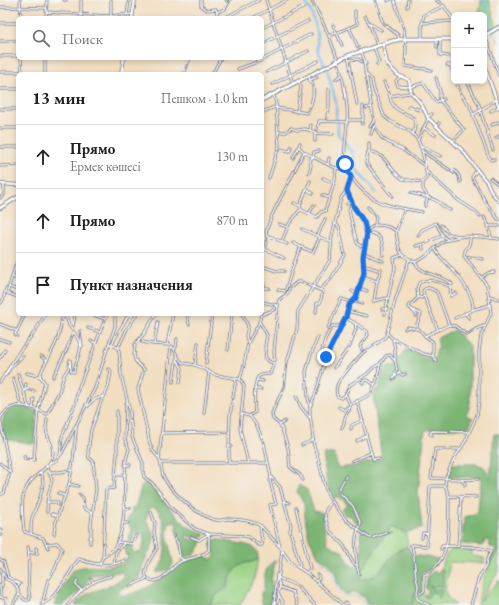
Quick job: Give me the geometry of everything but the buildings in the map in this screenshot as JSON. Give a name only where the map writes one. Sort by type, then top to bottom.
[{"type":"main road","points":[[487,35],[499,27]]},
{"type":"main road","points":[[264,99],[293,84],[309,78],[339,60],[348,58],[361,51],[383,43],[399,40],[451,39]]},
{"type":"main road","points":[[0,208],[16,198]]},
{"type":"street","points":[[20,0],[21,16]]},
{"type":"street","points":[[46,16],[47,0]]},
{"type":"street","points":[[81,0],[81,14]]},
{"type":"street","points":[[110,16],[111,0]]},
{"type":"street","points":[[127,14],[129,0]]},
{"type":"street","points":[[46,12],[110,16],[132,14],[135,0]]},
{"type":"street","points":[[217,12],[225,9],[228,0]]},
{"type":"street","points":[[228,16],[259,0]]},
{"type":"street","points":[[266,0],[293,84]]},
{"type":"street","points":[[257,16],[287,0]]},
{"type":"street","points":[[311,0],[318,12],[339,60],[346,100],[347,121],[345,164],[351,177],[361,190],[376,201],[397,208],[422,212]]},
{"type":"street","points":[[375,0],[383,23],[397,33],[399,40]]},
{"type":"street","points":[[394,0],[398,15],[402,21],[405,40],[404,64],[406,67],[431,70]]},
{"type":"street","points":[[407,7],[408,0]]},
{"type":"street","points":[[436,0],[444,6],[451,16]]},
{"type":"street","points":[[201,1],[201,6],[207,10],[215,9],[218,16]]},
{"type":"street","points":[[422,40],[422,23],[424,15],[444,6]]},
{"type":"street","points":[[0,7],[46,8]]},
{"type":"street","points":[[264,27],[304,7]]},
{"type":"street","points":[[329,36],[358,24],[355,17],[355,11]]},
{"type":"street","points":[[365,16],[370,24],[376,46],[377,64]]},
{"type":"street","points":[[264,43],[308,21]]},
{"type":"street","points":[[422,23],[451,21]]},
{"type":"street","points":[[0,23],[16,23]]},
{"type":"street","points":[[370,24],[381,30]]},
{"type":"street","points":[[334,25],[342,44]]},
{"type":"street","points":[[349,28],[358,47]]},
{"type":"street","points":[[264,58],[312,34]]},
{"type":"street","points":[[437,47],[438,40]]},
{"type":"street","points":[[438,40],[439,55],[449,56]]},
{"type":"street","points":[[0,41],[16,41]]},
{"type":"street","points":[[487,42],[499,76]]},
{"type":"street","points":[[383,43],[387,64],[398,77],[408,79],[411,92],[422,105],[428,117],[463,150],[499,201]]},
{"type":"street","points":[[267,72],[308,51]]},
{"type":"street","points":[[361,51],[366,64]]},
{"type":"street","points":[[0,56],[16,56]]},
{"type":"street","points":[[357,104],[348,58],[357,58],[364,63],[374,120],[374,126],[371,134]]},
{"type":"street","points":[[21,60],[22,72]]},
{"type":"street","points":[[45,60],[45,72]]},
{"type":"street","points":[[121,72],[124,60]]},
{"type":"street","points":[[185,72],[189,60]]},
{"type":"street","points":[[213,72],[220,60]]},
{"type":"street","points":[[238,69],[260,60]]},
{"type":"street","points":[[273,84],[318,61]]},
{"type":"street","points":[[447,65],[450,65],[451,68]]},
{"type":"street","points":[[0,72],[16,73]]},
{"type":"street","points":[[365,73],[372,80],[374,90],[384,116],[390,121],[409,131],[418,140],[427,173],[427,177],[423,182],[423,189],[428,198],[425,206]]},
{"type":"street","points":[[487,73],[499,107],[491,111]]},
{"type":"street","points":[[336,79],[342,75]]},
{"type":"street","points":[[264,111],[276,107],[306,113],[309,109],[313,89],[312,82],[309,78],[317,77]]},
{"type":"street","points":[[398,77],[396,81],[398,86],[411,87],[423,83],[436,102],[444,98]]},
{"type":"street","points":[[436,78],[440,91],[440,100],[464,129],[464,131],[453,141]]},
{"type":"street","points":[[297,112],[301,87],[298,82]]},
{"type":"street","points":[[384,82],[390,96],[390,101],[395,109],[409,115],[414,119],[416,123],[413,134]]},
{"type":"street","points":[[457,84],[461,94],[468,102],[490,160],[494,159]]},
{"type":"street","points":[[468,84],[480,109],[493,150]]},
{"type":"street","points":[[0,89],[16,89]]},
{"type":"street","points":[[326,121],[329,108],[329,89]]},
{"type":"street","points":[[390,96],[409,94],[411,92]]},
{"type":"street","points":[[269,178],[279,149],[276,107],[273,94]]},
{"type":"street","points":[[473,115],[480,109],[497,100]]},
{"type":"street","points":[[408,107],[409,106],[418,110],[422,105]]},
{"type":"street","points":[[362,124],[364,107],[371,107]]},
{"type":"street","points":[[0,108],[16,109]]},
{"type":"street","points":[[418,140],[428,117],[432,114]]},
{"type":"street","points":[[315,140],[319,122],[363,120]]},
{"type":"street","points":[[370,127],[374,120]]},
{"type":"street","points":[[492,125],[499,122]]},
{"type":"street","points":[[436,126],[439,123]]},
{"type":"street","points":[[310,130],[311,125]]},
{"type":"street","points":[[374,126],[386,141],[406,152],[425,166]]},
{"type":"street","points":[[0,128],[16,128]]},
{"type":"street","points":[[278,132],[286,132],[291,128],[297,130],[310,130],[316,133],[333,134]]},
{"type":"street","points":[[424,128],[434,135]]},
{"type":"street","points":[[293,158],[300,143]]},
{"type":"street","points":[[369,143],[369,152],[366,163],[392,196]]},
{"type":"street","points":[[420,146],[440,156]]},
{"type":"street","points":[[0,147],[16,147]]},
{"type":"street","points":[[279,149],[290,151],[291,147]]},
{"type":"street","points":[[299,147],[313,158],[336,168],[343,170],[347,168]]},
{"type":"street","points":[[422,151],[453,172],[454,170],[459,177],[460,182]]},
{"type":"street","points":[[284,258],[265,249],[266,232],[272,214],[304,152]]},
{"type":"street","points":[[308,171],[311,165],[310,160],[313,158],[314,152],[319,152]]},
{"type":"street","points":[[369,152],[383,158],[404,181],[423,182]]},
{"type":"street","points":[[328,164],[329,158]]},
{"type":"street","points":[[0,166],[16,166]]},
{"type":"street","points":[[310,181],[300,206],[301,210],[317,217],[321,212],[326,210],[334,183],[336,168]]},
{"type":"street","points":[[477,170],[472,176],[486,203],[499,220]]},
{"type":"street","points":[[427,173],[458,200],[480,216]]},
{"type":"street","points":[[303,480],[300,474],[290,466],[288,448],[280,425],[273,419],[272,413],[284,387],[287,362],[297,329],[298,311],[330,260],[331,242],[341,198],[347,190],[351,177]]},
{"type":"street","points":[[323,178],[334,183]]},
{"type":"street","points":[[490,178],[499,185]]},
{"type":"street","points":[[0,198],[4,195],[2,184],[16,185]]},
{"type":"street","points":[[307,190],[313,193]]},
{"type":"street","points":[[310,405],[316,392],[326,358],[346,317],[347,311],[357,294],[363,276],[367,233],[364,222],[347,190]]},
{"type":"street","points":[[412,193],[438,202],[447,210],[450,210]]},
{"type":"street","points":[[322,195],[330,198]]},
{"type":"street","points":[[347,204],[352,201]]},
{"type":"street","points":[[352,201],[349,211],[357,244],[360,246],[366,245]]},
{"type":"street","points":[[294,203],[300,206]]},
{"type":"street","points":[[309,214],[314,205]]},
{"type":"street","points":[[367,233],[374,225],[376,217],[368,207]]},
{"type":"street","points":[[405,209],[396,231],[402,255],[415,262],[418,267],[452,282],[452,285],[450,286],[451,296],[456,293]]},
{"type":"street","points":[[282,241],[287,227],[301,210]]},
{"type":"street","points":[[484,217],[489,226],[491,238]]},
{"type":"street","points":[[293,243],[313,252],[325,219]]},
{"type":"street","points":[[418,236],[422,230],[436,223],[446,240]]},
{"type":"street","points":[[279,224],[287,227]]},
{"type":"street","points":[[320,290],[331,279],[345,256],[339,228],[335,224]]},
{"type":"street","points":[[374,225],[383,226],[396,231]]},
{"type":"street","points":[[441,225],[451,235],[499,239]]},
{"type":"street","points":[[489,226],[499,226]]},
{"type":"street","points":[[302,229],[331,242]]},
{"type":"street","points":[[367,233],[372,233],[380,237],[383,256]]},
{"type":"street","points":[[267,235],[287,244]]},
{"type":"street","points":[[416,246],[422,245],[443,235]]},
{"type":"street","points":[[415,262],[429,255],[446,240],[462,236]]},
{"type":"street","points":[[464,256],[465,251],[470,244],[471,236]]},
{"type":"street","points":[[422,245],[423,249]]},
{"type":"street","points":[[278,290],[285,291],[301,247]]},
{"type":"street","points":[[435,249],[439,257],[451,267],[464,285],[471,297],[473,309]]},
{"type":"street","points":[[364,253],[383,261]]},
{"type":"street","points":[[385,314],[395,268],[394,258],[402,255]]},
{"type":"street","points":[[464,256],[483,259]]},
{"type":"street","points":[[416,596],[424,591],[425,575],[428,574],[440,562],[446,547],[449,496],[445,486],[446,479],[454,459],[465,442],[468,432],[475,419],[479,404],[479,352],[481,333],[490,315],[490,305],[487,285],[464,256]]},
{"type":"street","points":[[380,364],[374,366],[366,374],[350,385],[342,398],[338,397],[336,392],[337,385],[342,378],[365,350],[384,339],[409,260]]},
{"type":"street","points":[[16,264],[7,294],[16,297]]},
{"type":"street","points":[[363,265],[378,270]]},
{"type":"street","points":[[264,266],[276,271],[284,271]]},
{"type":"street","points":[[381,269],[374,301],[388,298]]},
{"type":"street","points":[[481,278],[488,273],[494,272]]},
{"type":"street","points":[[363,276],[377,282]]},
{"type":"street","points":[[372,280],[374,276]]},
{"type":"street","points":[[12,277],[16,278]]},
{"type":"street","points":[[419,297],[417,286],[422,281],[435,281],[450,286]]},
{"type":"street","points":[[264,312],[273,310],[279,300],[287,294],[289,289],[297,282],[301,282],[323,292],[320,303],[317,303],[316,312]]},
{"type":"street","points":[[356,286],[367,291]]},
{"type":"street","points":[[9,287],[16,289]]},
{"type":"street","points":[[0,304],[3,300],[6,288]]},
{"type":"street","points":[[438,330],[424,296],[423,291],[426,289],[431,288],[437,292],[449,325]]},
{"type":"street","points":[[352,291],[357,294]]},
{"type":"street","points":[[416,316],[409,306],[419,297],[424,296]]},
{"type":"street","points":[[489,296],[499,299]]},
{"type":"street","points":[[328,328],[341,298],[362,304]]},
{"type":"street","points":[[264,302],[277,304]]},
{"type":"street","points":[[249,416],[255,412],[257,380],[259,376],[270,374],[274,363],[277,304]]},
{"type":"street","points":[[455,318],[473,309],[490,305]]},
{"type":"street","points":[[411,309],[421,314],[417,324],[417,329]]},
{"type":"street","points":[[347,311],[367,316]]},
{"type":"street","points":[[465,313],[467,317],[470,318]]},
{"type":"street","points":[[17,336],[15,334],[16,331],[24,316]]},
{"type":"street","points":[[0,382],[45,316]]},
{"type":"street","points":[[72,329],[75,316]]},
{"type":"street","points":[[97,316],[106,319]]},
{"type":"street","points":[[60,454],[64,430],[107,316]]},
{"type":"street","points":[[48,548],[43,538],[25,532],[22,499],[25,489],[32,480],[46,466],[57,460],[62,453],[95,388],[115,327],[115,316]]},
{"type":"street","points":[[110,344],[128,316]]},
{"type":"street","points":[[136,316],[118,347],[121,374],[132,421],[132,438],[143,463],[144,477],[152,483],[171,508],[190,526],[196,529],[209,534],[244,536],[251,538],[257,544],[261,545],[263,542],[260,530],[261,526]]},
{"type":"street","points":[[155,316],[135,344],[134,355],[138,364],[144,369],[138,390],[142,411],[146,421],[150,445],[159,458],[166,481],[177,494],[202,514],[215,520],[245,520],[261,526],[280,547]]},
{"type":"street","points":[[166,345],[173,316]]},
{"type":"street","points":[[187,316],[189,324]]},
{"type":"street","points":[[206,363],[212,316]]},
{"type":"street","points":[[228,350],[232,316]]},
{"type":"street","points":[[243,316],[248,326],[246,336],[248,342]]},
{"type":"street","points":[[240,379],[248,342],[261,316]]},
{"type":"street","points":[[346,317],[366,329],[368,332],[368,336],[360,345],[362,350]]},
{"type":"street","points":[[41,377],[41,370],[60,334],[62,318],[67,318],[69,326],[80,342],[81,346]]},
{"type":"street","points":[[259,321],[267,335],[265,346],[266,359],[274,363]]},
{"type":"street","points":[[154,344],[158,322]]},
{"type":"street","points":[[334,368],[350,346],[356,329],[354,322]]},
{"type":"street","points":[[0,324],[16,331]]},
{"type":"street","points":[[426,336],[449,325],[456,327],[467,336],[477,328],[484,326]]},
{"type":"street","points":[[326,358],[322,354],[324,341],[332,326],[341,326]]},
{"type":"street","points":[[405,329],[408,327],[419,329],[433,342],[433,356],[436,361]]},
{"type":"street","points":[[88,328],[100,332]]},
{"type":"street","points":[[0,495],[4,493],[10,472],[0,419],[11,407],[21,406],[33,408],[47,414],[59,392],[64,375],[69,367],[70,360],[71,371],[74,372],[75,364],[82,344],[80,331]]},
{"type":"street","points":[[387,333],[393,339],[433,356]]},
{"type":"street","points":[[53,377],[74,335]]},
{"type":"street","points":[[318,337],[306,372],[313,440],[324,487],[346,520],[369,538],[390,532]]},
{"type":"street","points":[[0,339],[9,342]]},
{"type":"street","points":[[174,349],[176,347],[177,339]]},
{"type":"street","points":[[393,339],[397,369],[394,379],[399,372],[402,375],[405,374]]},
{"type":"street","points":[[90,341],[96,343]]},
{"type":"street","points":[[138,341],[171,346],[183,363],[195,365],[220,376],[240,379],[244,382],[240,429],[248,463]]},
{"type":"street","points":[[195,365],[198,343]]},
{"type":"street","points":[[110,344],[118,347]]},
{"type":"street","points":[[159,458],[171,346]]},
{"type":"street","points":[[0,358],[5,350]]},
{"type":"street","points":[[339,407],[344,410],[357,401],[372,394],[380,364],[384,357],[390,355],[395,361]]},
{"type":"street","points":[[4,375],[6,375],[10,368],[24,356]]},
{"type":"street","points":[[41,356],[47,360]]},
{"type":"street","points":[[173,382],[176,359],[178,357]]},
{"type":"street","points":[[176,359],[182,368],[180,382]]},
{"type":"street","points":[[90,543],[92,513],[96,489],[93,458],[89,458],[88,454],[95,417],[108,388],[111,371],[109,369]]},
{"type":"street","points":[[204,413],[209,372]]},
{"type":"street","points":[[24,456],[25,459],[34,460],[38,410],[46,383],[41,377],[26,373]]},
{"type":"street","points":[[18,374],[25,391],[29,408]]},
{"type":"street","points":[[13,378],[21,406]]},
{"type":"street","points":[[229,463],[229,432],[236,379]]},
{"type":"street","points":[[257,380],[263,381]]},
{"type":"street","points":[[363,383],[362,382],[364,380],[370,381],[373,384],[376,383]]},
{"type":"street","points":[[25,391],[26,384]]},
{"type":"street","points":[[25,391],[28,389],[34,391]]},
{"type":"street","points":[[256,389],[261,389]]},
{"type":"street","points":[[342,428],[345,422],[345,417],[350,410],[350,405],[345,394]]},
{"type":"street","points":[[86,405],[88,406],[92,401],[104,395]]},
{"type":"street","points":[[296,396],[304,411],[310,418]]},
{"type":"street","points":[[33,408],[34,399]]},
{"type":"street","points":[[103,557],[109,554],[118,542],[122,523],[125,465],[129,450],[125,438],[126,404],[128,401]]},
{"type":"street","points":[[357,401],[373,460],[379,458]]},
{"type":"street","points":[[100,563],[103,557],[106,488],[114,488],[117,455],[117,411]]},
{"type":"street","points":[[241,414],[249,416],[255,423],[263,442],[276,503],[274,505],[270,505],[282,551],[290,562],[307,573],[343,605],[344,603],[348,605]]},
{"type":"street","points":[[47,419],[46,428],[53,450],[52,458],[49,464]]},
{"type":"street","points":[[351,428],[352,425],[362,420]]},
{"type":"street","points":[[280,425],[285,421]]},
{"type":"street","points":[[54,534],[58,516],[69,484],[76,425]]},
{"type":"street","points":[[432,435],[430,435],[430,432],[432,431],[468,432]]},
{"type":"street","points":[[162,433],[229,432]]},
{"type":"street","points":[[357,441],[366,436]]},
{"type":"street","points":[[302,445],[313,440]]},
{"type":"street","points":[[432,448],[460,449]]},
{"type":"street","points":[[436,449],[431,478],[460,480],[478,479]]},
{"type":"street","points":[[352,461],[371,453]]},
{"type":"street","points":[[0,463],[10,472]]},
{"type":"street","points":[[161,463],[268,463]]},
{"type":"street","points":[[125,465],[130,465]]},
{"type":"street","points":[[46,466],[50,472],[52,480],[47,502],[47,512]]},
{"type":"street","points":[[50,472],[71,470]]},
{"type":"street","points":[[31,533],[32,518],[38,505],[42,485],[43,476],[41,472]]},
{"type":"street","points":[[115,475],[125,475]]},
{"type":"street","points":[[271,476],[273,480],[283,489]]},
{"type":"street","points":[[346,476],[339,492],[353,506],[361,524],[354,542],[359,574]]},
{"type":"street","points":[[460,480],[465,484]]},
{"type":"street","points":[[69,484],[78,486]]},
{"type":"street","points":[[429,605],[419,601],[416,596],[418,585],[411,545],[428,546],[430,487],[445,486]]},
{"type":"street","points":[[280,487],[284,496],[291,526],[291,535],[300,565],[299,568]]},
{"type":"street","points":[[58,493],[65,496]]},
{"type":"street","points":[[79,494],[83,498],[84,508],[92,513]]},
{"type":"street","points":[[449,496],[476,497]]},
{"type":"street","points":[[458,547],[461,497]]},
{"type":"street","points":[[284,501],[289,503]]},
{"type":"street","points":[[332,501],[326,510],[325,517],[329,528],[331,533],[344,546],[353,563],[357,566]]},
{"type":"street","points":[[47,502],[57,502],[58,505]]},
{"type":"street","points":[[124,504],[126,509],[130,508]]},
{"type":"street","points":[[296,508],[310,569],[307,573]]},
{"type":"street","points":[[147,578],[146,572],[148,563],[157,548],[154,532],[155,523],[151,512]]},
{"type":"street","points":[[52,514],[58,516]]},
{"type":"street","points":[[122,523],[128,523]]},
{"type":"street","points":[[422,538],[423,533],[428,534]]},
{"type":"street","points":[[191,537],[199,540],[209,534]]},
{"type":"street","points":[[147,578],[153,581],[158,580],[185,559],[200,556],[208,551],[209,534]]},
{"type":"street","points":[[118,542],[133,544],[136,535]]},
{"type":"street","points":[[174,535],[178,543],[180,558],[185,559]]},
{"type":"street","points":[[115,564],[116,552],[124,543]]},
{"type":"street","points":[[42,604],[48,580],[55,570],[62,549],[57,544],[47,544]]},
{"type":"street","points":[[441,549],[442,546],[481,548],[491,551],[487,559],[486,566],[479,577],[471,605]]},
{"type":"street","points":[[19,594],[25,600],[29,600],[30,598],[28,586],[28,547]]},
{"type":"street","points":[[29,552],[38,554],[36,548]]},
{"type":"street","points":[[273,604],[277,602],[279,597],[278,594],[280,586],[278,576],[282,551]]},
{"type":"street","points":[[42,604],[46,603],[62,586],[78,559],[86,562],[106,565],[115,564],[126,560],[129,555]]},
{"type":"street","points":[[0,559],[4,562],[8,577],[20,584],[18,587],[19,594],[13,605]]},
{"type":"street","points":[[0,568],[7,580],[14,583],[18,587]]},
{"type":"street","points":[[273,604],[276,595],[275,584],[279,570]]},
{"type":"street","points":[[2,572],[0,597],[6,599],[6,605]]},
{"type":"street","points":[[316,581],[319,579],[318,575]]},
{"type":"street","points":[[68,605],[82,591],[94,582],[111,576]]},
{"type":"street","points":[[278,576],[279,578],[297,586],[315,605]]},
{"type":"street","points":[[129,587],[147,578]]},
{"type":"street","points":[[91,579],[94,582]]},
{"type":"street","points":[[77,580],[76,585],[82,591]]},
{"type":"street","points":[[280,586],[293,592],[297,605]]},
{"type":"street","points":[[279,597],[283,600],[281,605]]},
{"type":"green space","points":[[481,0],[489,0],[496,25],[487,31],[487,12],[479,12]]},
{"type":"green space","points":[[455,330],[470,347],[470,403],[467,416],[473,418],[469,427],[425,430],[418,492],[422,528],[406,533],[391,526],[362,570],[359,580],[372,577],[377,574],[400,549],[408,547],[412,555],[439,559],[428,571],[421,574],[422,590],[414,594],[413,603],[411,605],[367,605],[364,597],[354,592],[346,594],[342,591],[338,584],[335,572],[329,564],[318,556],[309,538],[305,519],[304,503],[297,492],[299,485],[307,490],[314,511],[323,513],[323,524],[328,544],[343,552],[352,567],[359,564],[362,551],[360,535],[362,530],[351,516],[345,515],[342,510],[347,504],[342,499],[333,497],[327,484],[323,454],[334,454],[338,468],[355,466],[382,458],[373,397],[375,390],[379,389],[382,366],[395,367],[406,350],[433,359],[436,355],[436,350],[439,349],[437,338]]},
{"type":"green space","points":[[19,406],[37,411],[34,444],[4,439],[2,427],[3,418],[8,411]]},
{"type":"green space","points":[[494,434],[499,434],[499,550],[489,563],[496,549],[490,547],[489,541],[485,540],[483,546],[462,544],[464,517],[474,515],[478,511],[481,477],[448,477],[453,464],[477,464],[484,467],[490,478]]},
{"type":"green space","points":[[146,482],[153,487],[186,525],[205,535],[199,539],[186,535],[186,538],[202,541],[196,552],[184,558],[182,555],[182,548],[176,522],[170,522],[167,532],[173,564],[170,569],[157,573],[164,557],[165,541],[161,515],[157,509],[152,507],[148,512],[146,520],[153,533],[154,541],[144,562],[139,578],[121,589],[119,592],[120,595],[128,595],[145,588],[186,561],[205,556],[210,559],[214,558],[215,554],[210,544],[214,540],[223,540],[251,546],[258,554],[258,559],[238,567],[231,576],[228,587],[216,595],[210,605],[74,605],[87,594],[118,581],[124,574],[121,572],[96,575],[90,578],[80,591],[63,605],[54,605],[71,572],[75,569],[84,567],[110,566],[125,562],[127,557],[124,549],[125,546],[131,545],[132,551],[135,553],[141,552],[144,542],[144,535],[138,531],[136,532],[131,543],[129,542],[131,529],[127,519],[131,514],[132,509],[135,507],[142,485]]},
{"type":"green space","points":[[391,526],[406,533],[408,547],[397,551],[377,574],[367,579],[359,580],[362,570]]},
{"type":"green space","points":[[453,549],[472,549],[472,556],[484,558],[484,563],[450,562],[445,591],[448,598],[455,605],[411,605],[413,603],[414,594],[422,590],[426,598],[431,592],[441,595],[429,585],[443,586],[443,571],[441,568],[447,554]]},
{"type":"green space","points":[[499,550],[499,572],[490,583],[481,601],[499,580],[499,603],[496,605],[478,605],[484,576],[490,563]]},
{"type":"green space","points":[[258,559],[254,579],[240,605],[210,605],[232,572],[242,564]]},
{"type":"green space","points":[[276,560],[271,580],[273,598],[271,605],[263,605],[261,593],[264,589],[266,571],[269,565]]},
{"type":"green space","points":[[441,568],[443,571],[443,586],[429,586],[435,590],[441,588],[441,595],[438,599],[437,593],[431,592],[429,597],[426,598],[425,596],[428,591],[425,587],[427,576],[434,571],[438,573]]},
{"type":"waterway","points":[[304,0],[311,11],[317,31],[318,50],[325,66]]},
{"type":"waterway","points":[[484,0],[486,14],[490,18],[489,25],[491,29]]},
{"type":"waterway","points":[[493,33],[499,42]]},
{"type":"waterway","points":[[327,68],[335,99],[337,120]]},
{"type":"waterway","points":[[338,123],[338,135],[344,140],[348,149],[352,150],[356,169],[376,193]]},
{"type":"waterway","points":[[321,562],[333,571],[337,587],[341,593],[346,596],[358,597],[365,605]]},
{"type":"route","points":[[326,357],[346,317],[350,303],[356,298],[364,273],[363,262],[367,234],[364,222],[354,207],[349,192],[347,191],[351,177],[345,164]]}]
